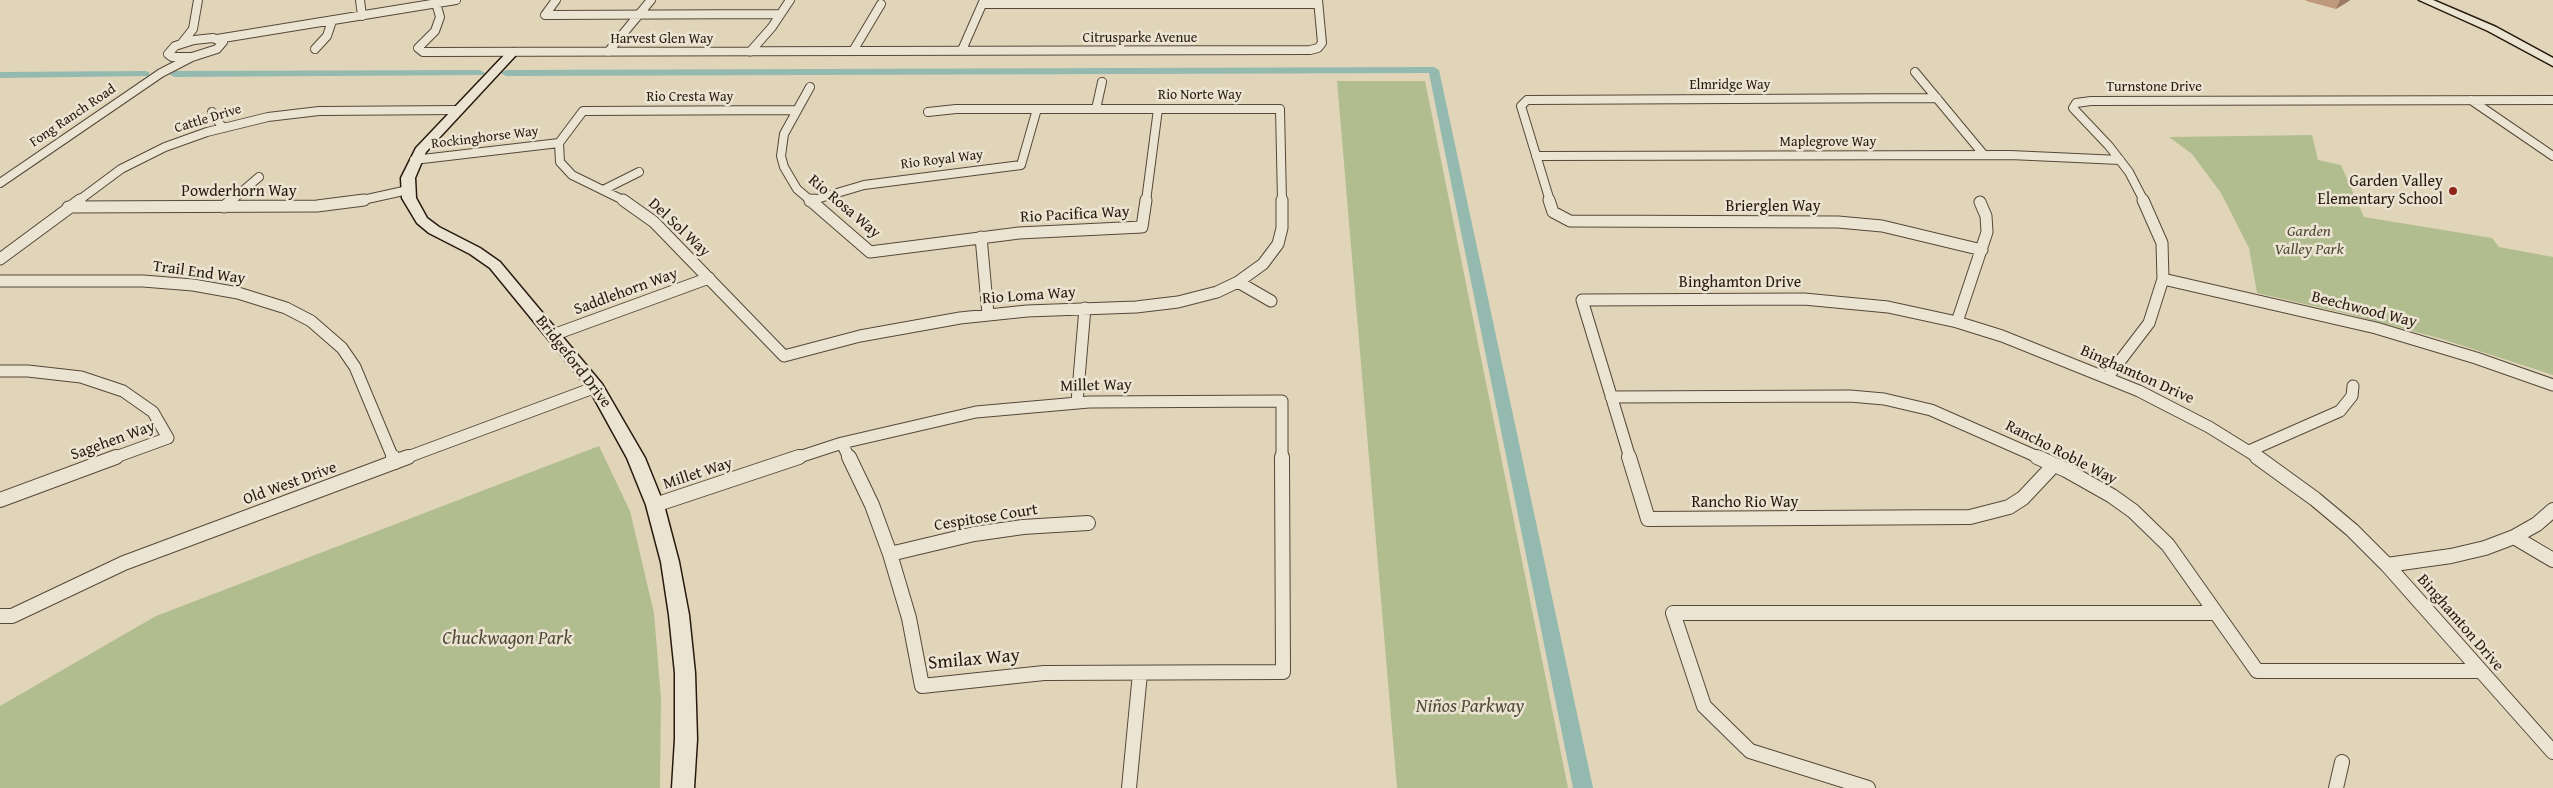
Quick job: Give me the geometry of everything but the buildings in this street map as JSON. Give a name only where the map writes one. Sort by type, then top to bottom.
[{"type":"main road","points":[[2424,0],[2492,29],[2553,63]]},
{"type":"street","points":[[182,43],[193,29],[198,0]]},
{"type":"street","points":[[360,0],[362,16]]},
{"type":"street","points":[[172,58],[206,54],[219,43],[273,31],[456,0]]},
{"type":"street","points":[[556,0],[546,15],[779,14]]},
{"type":"street","points":[[608,52],[651,0]]},
{"type":"street","points":[[750,52],[772,26],[790,0]]},
{"type":"street","points":[[962,50],[983,2],[1318,2]]},
{"type":"street","name":"Citrusparke Avenue","points":[[962,50],[1318,48],[1322,44],[1318,2]]},
{"type":"street","name":"Harvest Glen Way","points":[[436,3],[440,17],[438,24],[435,31],[418,48],[418,51],[853,52],[962,50]]},
{"type":"street","points":[[853,52],[881,4]]},
{"type":"street","points":[[315,49],[327,36],[332,21]]},
{"type":"street","points":[[193,29],[219,43]]},
{"type":"street","points":[[182,43],[207,38]]},
{"type":"street","name":"Fong Ranch Road","points":[[161,73],[172,58],[168,52],[182,43]]},
{"type":"street","points":[[408,190],[408,178],[414,160],[426,143],[513,52]]},
{"type":"street","name":"Fong Ranch Road","points":[[0,183],[161,73],[192,57]]},
{"type":"street","points":[[1915,72],[1984,155]]},
{"type":"street","points":[[1096,109],[1102,82]]},
{"type":"street","name":"Rio Rosa Way","points":[[810,87],[784,134],[782,156],[790,178],[810,201],[870,252],[981,236]]},
{"type":"street","name":"Elmridge Way","points":[[1536,156],[1522,110],[1523,103],[1540,99],[1937,98]]},
{"type":"street","points":[[2472,100],[2553,156]]},
{"type":"street","name":"Turnstone Drive","points":[[2107,378],[2149,323],[2157,303],[2163,279],[2162,243],[2141,193],[2120,160],[2073,108],[2076,103],[2091,101],[2553,100]]},
{"type":"street","name":"Rio Norte Way","points":[[928,112],[956,109],[1280,109],[1281,233],[1278,244],[1263,264],[1238,282]]},
{"type":"street","name":"Rio Royal Way","points":[[810,201],[846,189],[886,181],[1021,164],[1037,109]]},
{"type":"street","name":"Rio Pacifica Way","points":[[981,236],[1142,227],[1158,109]]},
{"type":"street","name":"Cattle Drive","points":[[0,259],[108,177],[142,158],[181,141],[222,128],[268,117],[319,111],[459,110]]},
{"type":"street","name":"Rio Cresta Way","points":[[559,143],[583,111],[797,110]]},
{"type":"street","points":[[212,112],[222,128]]},
{"type":"street","name":"Rockinghorse Way","points":[[414,160],[559,143]]},
{"type":"street","name":"Del Sol Way","points":[[559,143],[558,154],[565,169],[582,181],[627,202],[654,222],[784,356]]},
{"type":"street","name":"Maplegrove Way","points":[[1536,156],[1984,155],[2120,160]]},
{"type":"street","name":"Brierglen Way","points":[[1536,156],[1553,212],[1562,219],[1579,222],[1864,224],[1909,231],[1982,250]]},
{"type":"street","points":[[603,190],[639,172]]},
{"type":"street","points":[[224,207],[259,177]]},
{"type":"street","name":"Powderhorn Way","points":[[68,207],[335,205],[408,190]]},
{"type":"street","name":"Bridgeford Drive","points":[[408,190],[414,209],[422,220],[434,230],[475,251],[495,265],[596,388],[636,458],[655,506],[670,562],[680,615],[685,674],[686,739],[683,788]]},
{"type":"street","points":[[1957,322],[1987,232],[1987,222],[1980,202]]},
{"type":"street","points":[[981,236],[988,314]]},
{"type":"street","name":"Saddlehorn Way","points":[[553,334],[709,278]]},
{"type":"street","name":"Beechwood Way","points":[[2163,279],[2376,328],[2476,358],[2553,385]]},
{"type":"street","name":"Trail End Way","points":[[0,281],[143,281],[193,285],[238,293],[286,308],[311,321],[342,348],[355,367],[395,462]]},
{"type":"street","points":[[1238,282],[1271,301]]},
{"type":"street","name":"Rio Loma Way","points":[[784,356],[860,336],[988,314],[1136,307],[1178,302],[1217,292],[1238,282]]},
{"type":"street","name":"Binghamton Drive","points":[[1582,300],[1825,300],[1888,307],[1957,322],[2010,338],[2167,405],[2249,451],[2315,499],[2352,530],[2387,564],[2480,671],[2552,749]]},
{"type":"street","name":"Rancho Rio Way","points":[[1582,300],[1648,519],[1970,517],[1991,513],[2023,498],[2054,464]]},
{"type":"street","points":[[1077,402],[1085,308]]},
{"type":"street","name":"Sagehen Way","points":[[0,371],[56,373],[81,377],[117,388],[140,401],[153,412],[168,438],[0,500]]},
{"type":"street","points":[[2249,451],[2333,416],[2349,401],[2353,386]]},
{"type":"street","name":"Old West Drive","points":[[0,616],[12,616],[77,583],[124,563],[596,388]]},
{"type":"street","name":"Rancho Roble Way","points":[[1611,397],[1850,396],[1884,399],[1931,410],[2054,464],[2112,496],[2152,528],[2168,545],[2257,671],[2480,671]]},
{"type":"street","name":"Millet Way","points":[[655,506],[842,443],[938,419],[1014,407],[1077,402],[1282,401],[1283,672]]},
{"type":"street","name":"Smilax Way","points":[[842,443],[872,505],[890,554],[908,618],[922,686],[1018,674],[1283,672]]},
{"type":"street","points":[[2387,564],[2451,556],[2485,548],[2514,537],[2537,524],[2553,510]]},
{"type":"street","name":"Cespitose Court","points":[[890,554],[974,534],[1031,526],[1088,523]]},
{"type":"street","points":[[2514,537],[2553,560]]},
{"type":"street","points":[[1868,788],[1750,751],[1704,706],[1673,613],[2216,613]]},
{"type":"street","points":[[1129,788],[1140,672]]},
{"type":"street","points":[[2336,788],[2342,762]]},
{"type":"green space","name":"Niños Parkway","points":[[1337,81],[1425,81],[1568,788],[1397,788]]},
{"type":"green space","name":"Garden Valley Park","points":[[2312,135],[2318,160],[2341,165],[2364,217],[2492,238],[2499,247],[2553,257],[2553,375],[2442,339],[2348,314],[2257,293],[2249,248],[2221,193],[2192,154],[2169,137]]},
{"type":"green space","name":"Chuckwagon Park","points":[[599,446],[630,511],[654,613],[661,699],[660,788],[0,788],[0,706],[156,616]]},
{"type":"waterway","points":[[506,73],[1434,70],[1583,788]]},
{"type":"waterway","points":[[174,74],[480,73]]},
{"type":"waterway","points":[[0,75],[145,74]]},
{"type":"place","name":"Garden Valley Elementary School","points":[[2453,191]]}]
